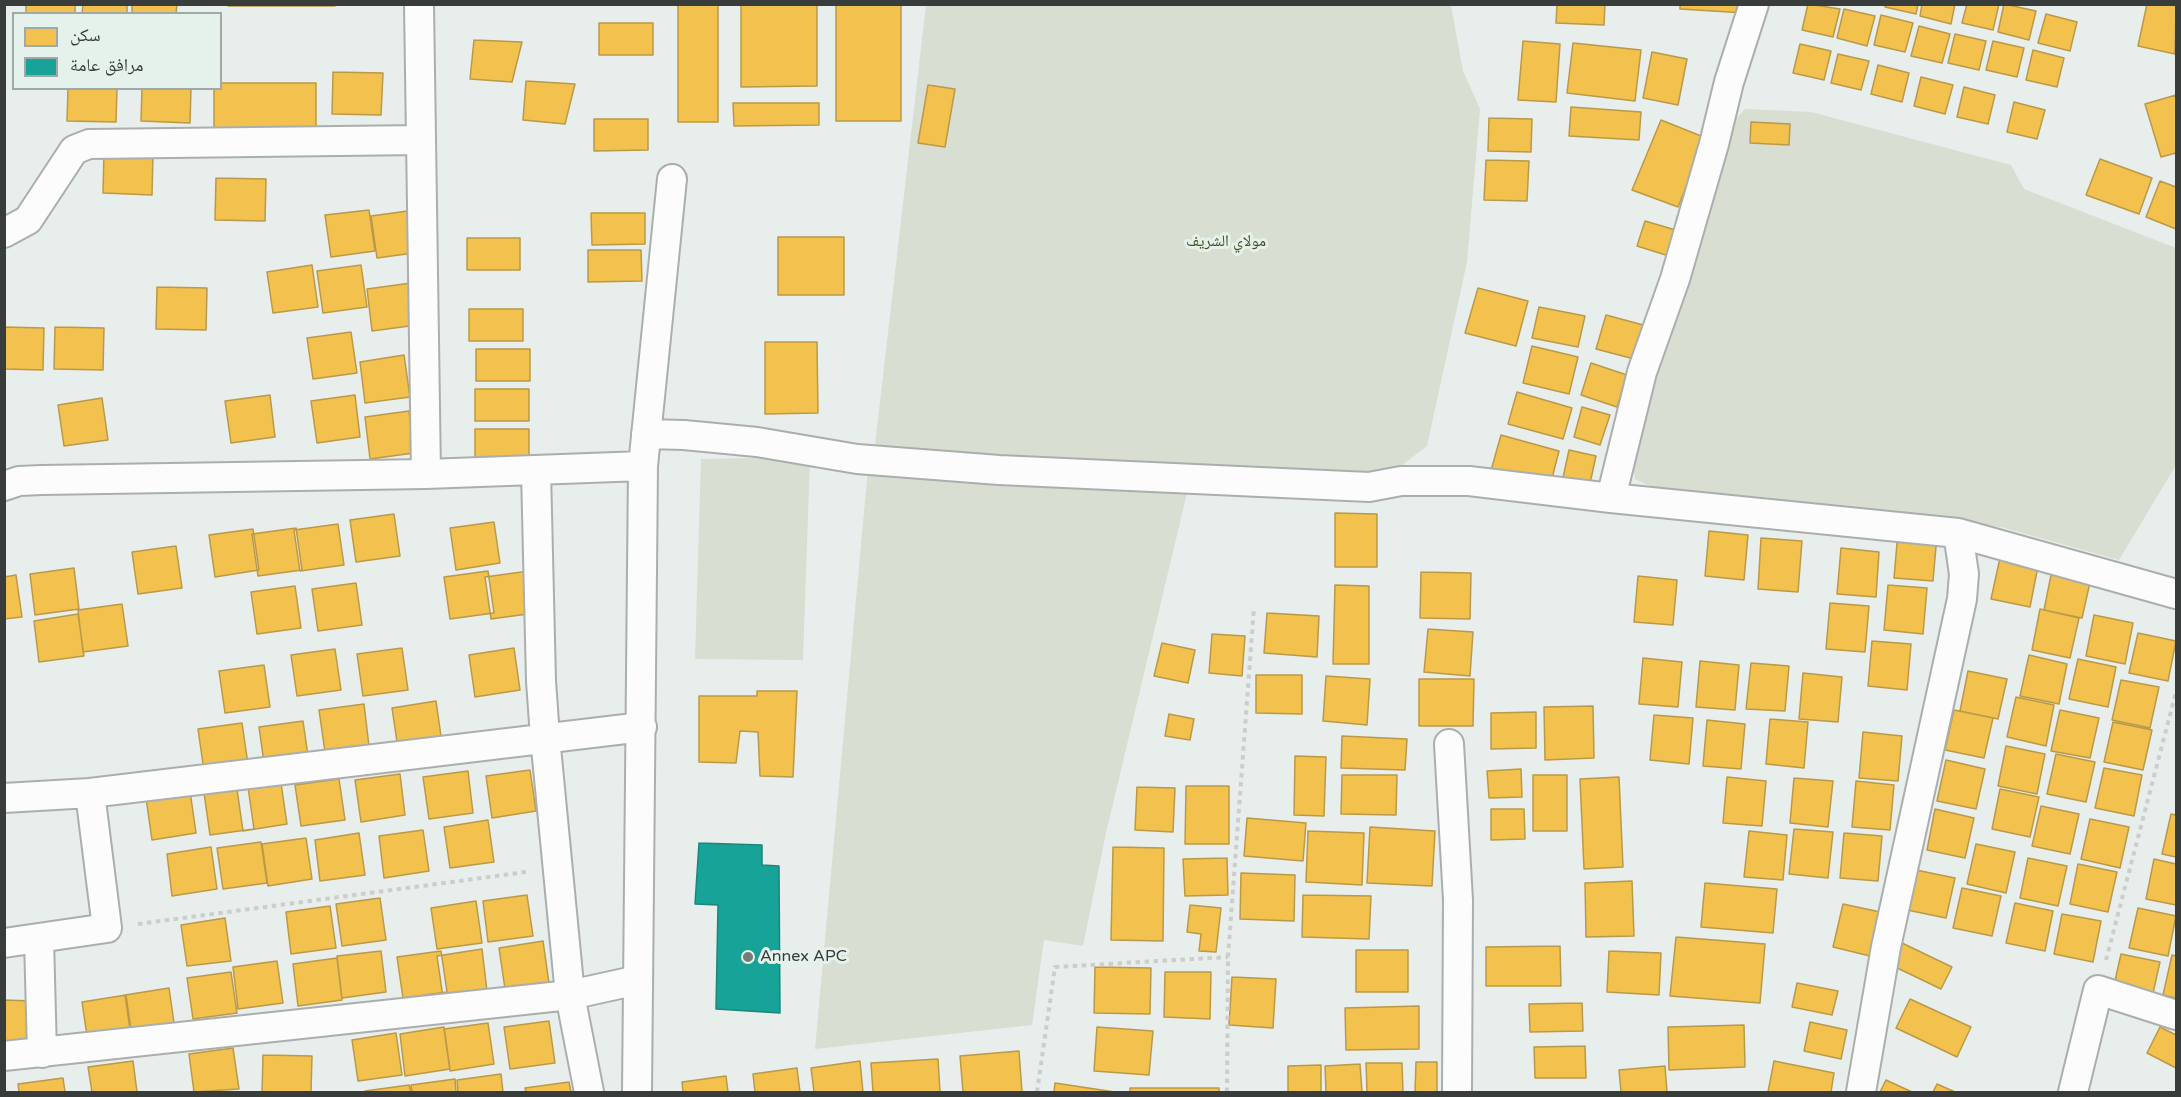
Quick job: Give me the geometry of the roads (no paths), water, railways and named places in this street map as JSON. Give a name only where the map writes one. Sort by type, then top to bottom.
[{"type":"street","points":[[419,4],[426,474]]},
{"type":"street","points":[[1611,498],[1642,372],[1675,279],[1714,144],[1729,82],[1754,4]]},
{"type":"street","points":[[4,233],[28,219],[74,150],[89,144],[421,140]]},
{"type":"street","points":[[637,1092],[643,465],[672,179]]},
{"type":"street","points":[[646,434],[757,442],[857,459],[999,470],[1369,487],[1401,481],[1469,481],[1611,498],[1958,533],[2176,594]]},
{"type":"street","points":[[4,486],[18,481],[42,480],[426,474],[643,465]]},
{"type":"street","points":[[536,470],[541,681],[545,737],[570,995],[590,1092]]},
{"type":"street","points":[[1861,1092],[1886,947],[1962,598],[1964,574],[1958,533]]},
{"type":"street","points":[[4,798],[90,793],[642,727]]},
{"type":"street","points":[[1449,744],[1458,900],[1457,1092]]},
{"type":"street","points":[[4,943],[107,928],[90,793]]},
{"type":"street","points":[[39,939],[42,1053]]},
{"type":"street","points":[[4,1056],[570,995],[638,980]]},
{"type":"street","points":[[2073,1092],[2098,990],[2176,1015]]},
{"type":"place","name":"Annex APC","points":[[748,957]]},
{"type":"park label","name":"مولاي الشريف","points":[[1226,242]]}]
